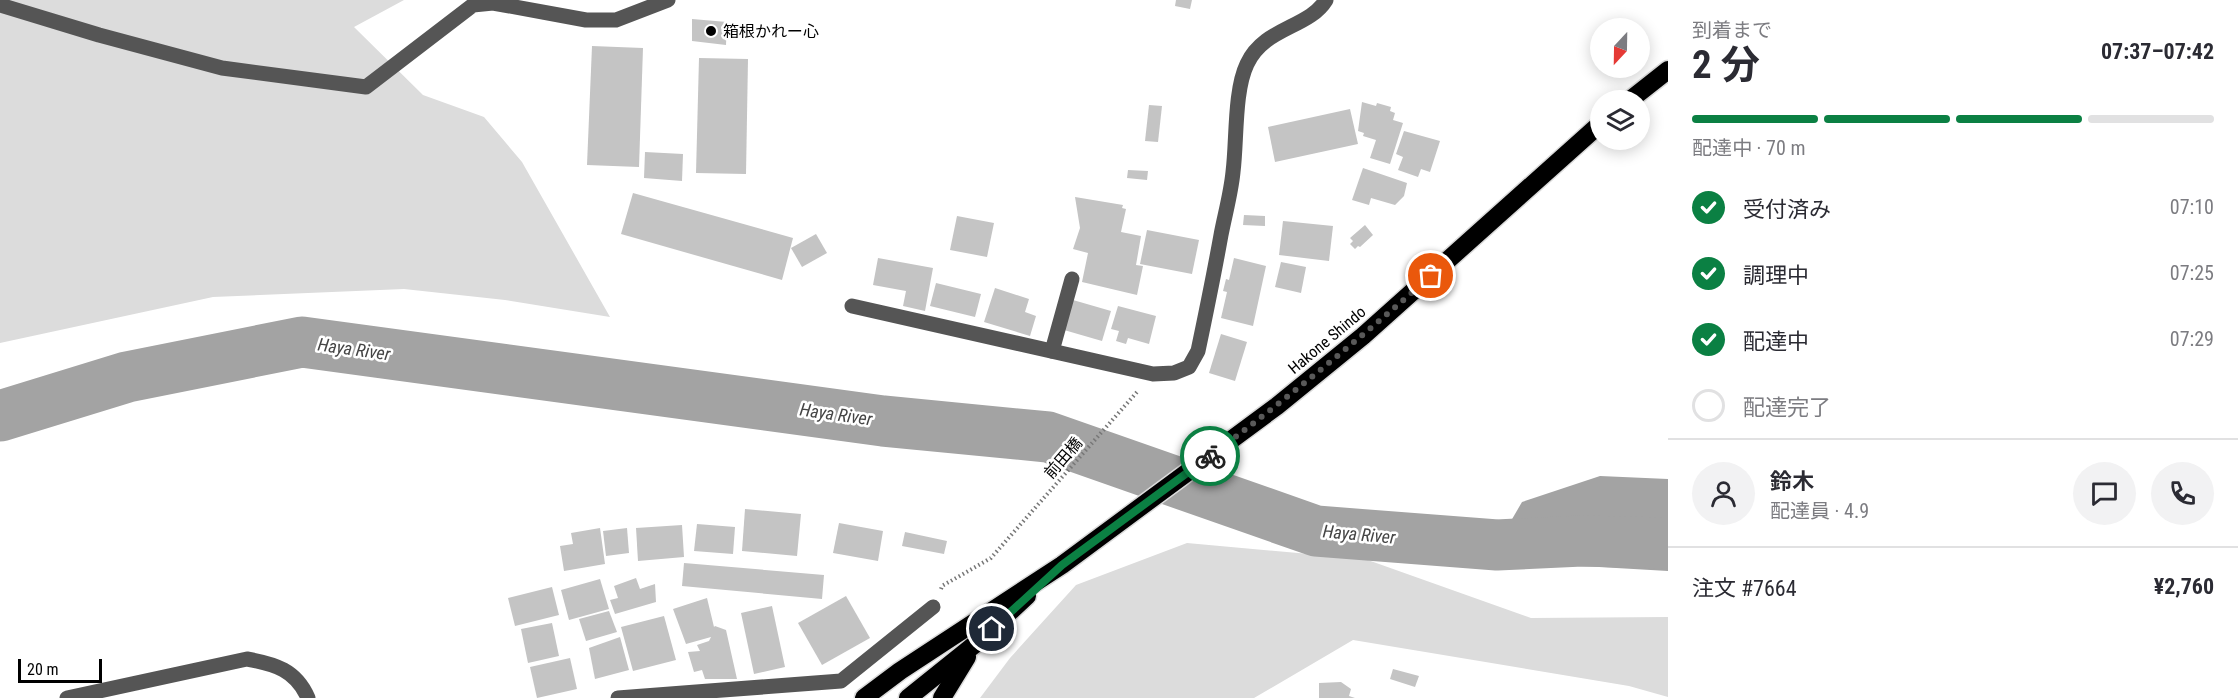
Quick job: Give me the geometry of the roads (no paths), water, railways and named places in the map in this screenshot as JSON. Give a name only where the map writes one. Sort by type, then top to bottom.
[{"type":"highway","points":[[1643,90],[1668,70]]},
{"type":"highway","name":"Hakone Shindo","points":[[1062,565],[1277,406],[1363,336],[1590,133]]},
{"type":"highway","points":[[908,698],[974,645],[1062,565]]},
{"type":"highway","points":[[864,698],[900,670],[1062,565]]},
{"type":"highway","points":[[942,698],[974,645]]},
{"type":"street","points":[[0,5],[222,69],[366,87],[473,5],[493,3],[586,20],[616,21],[668,0]]},
{"type":"street","points":[[852,306],[1154,374],[1174,373],[1189,368],[1198,351],[1233,174],[1240,88],[1247,64],[1261,44],[1285,28],[1320,10],[1326,0]]},
{"type":"street","points":[[1052,351],[1072,279]]},
{"type":"street","points":[[618,698],[840,681],[933,607]]},
{"type":"street","points":[[67,698],[247,659],[274,664],[290,674],[303,687],[308,698]]},
{"type":"waterway","name":"Haya River","points":[[0,416],[127,377],[302,342],[883,421],[1048,437],[1316,531],[1497,545],[1582,541],[1668,543]]},
{"type":"place","name":"箱根かれー心","points":[[711,31]]}]
